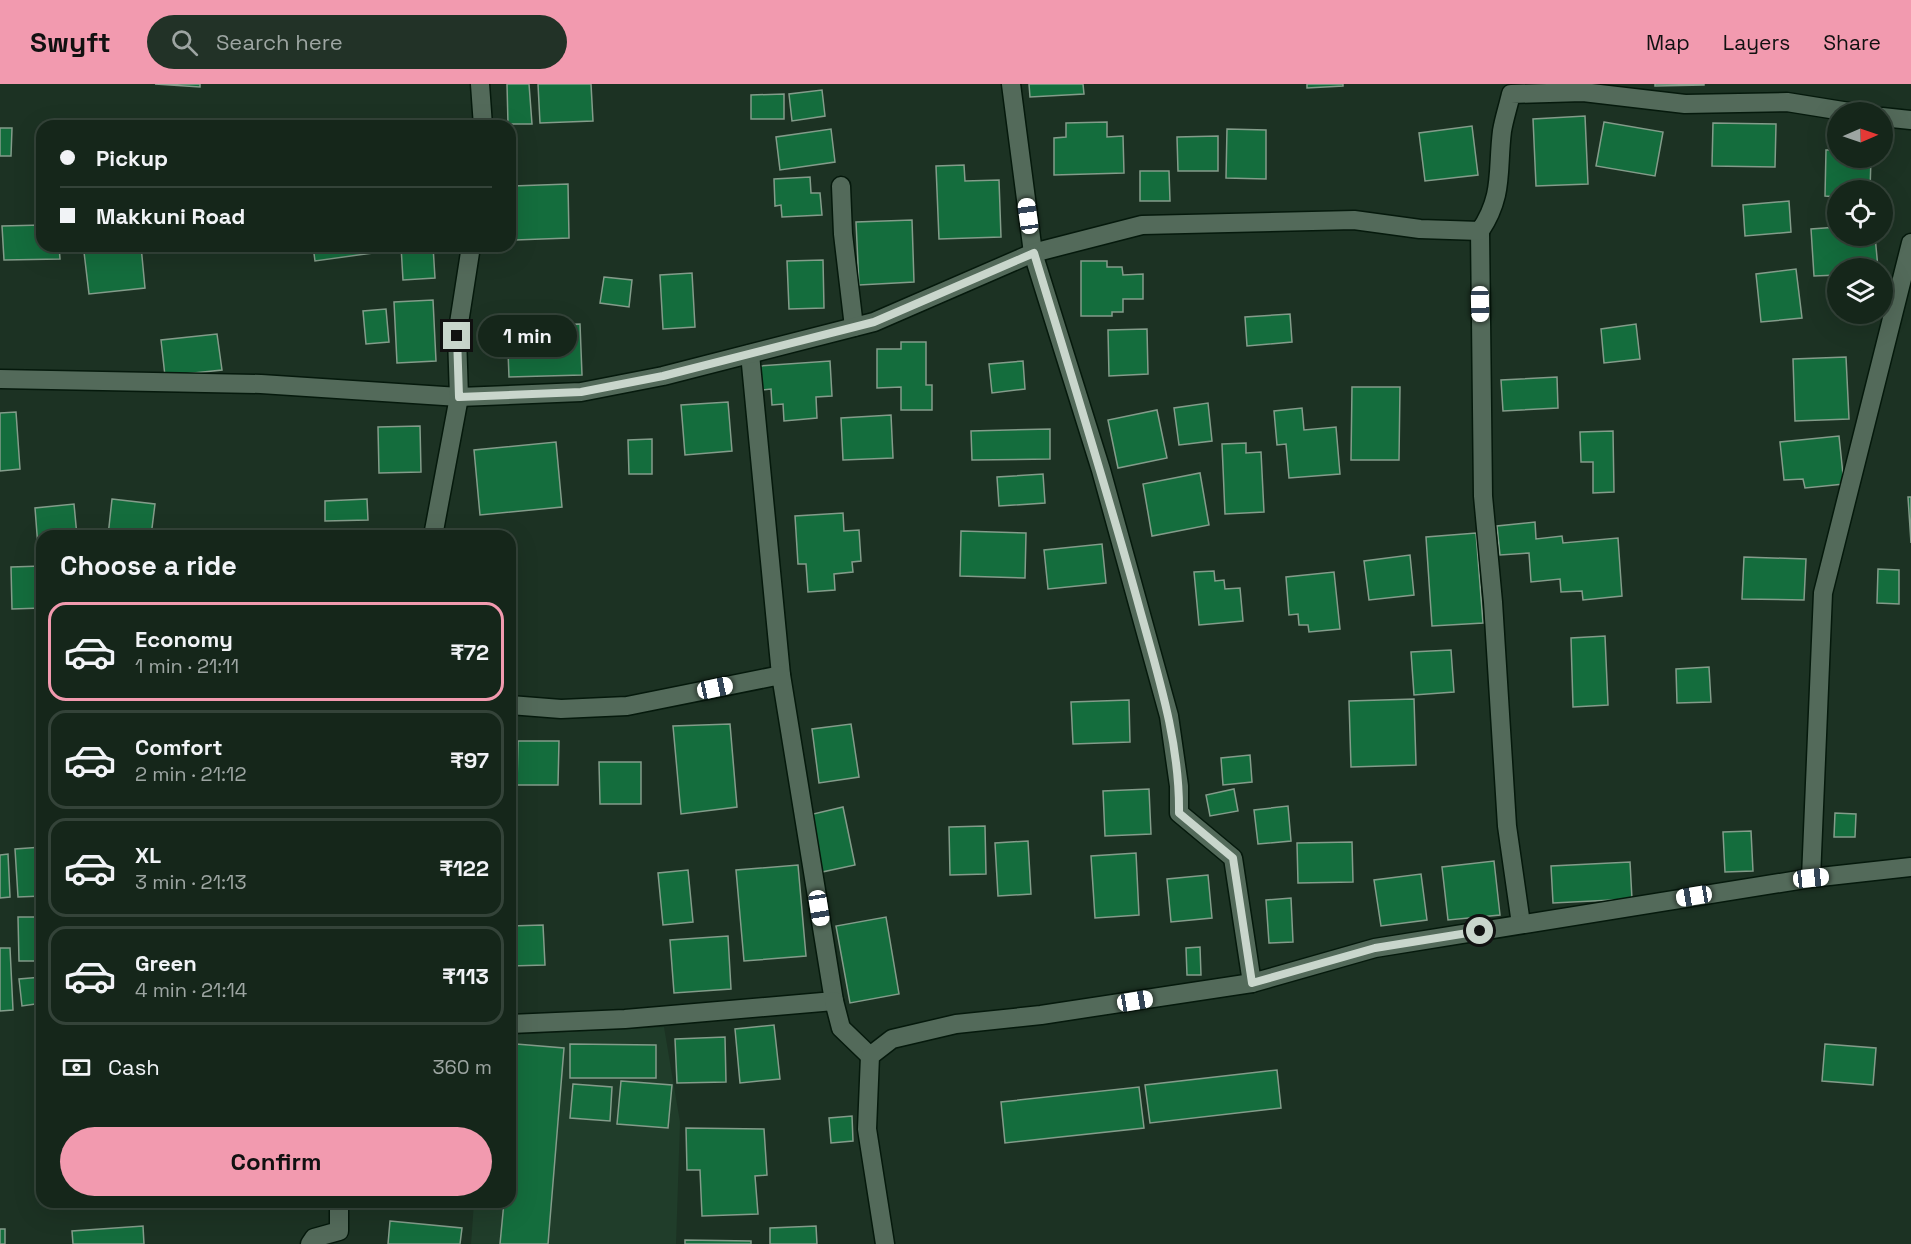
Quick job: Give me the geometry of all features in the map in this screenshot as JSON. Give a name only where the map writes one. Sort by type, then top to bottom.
[{"type":"street","points":[[480,84],[483,120]]},
{"type":"street","points":[[1011,84],[1034,253],[1101,470],[1169,716],[1179,786],[1179,813],[1233,858],[1252,983]]},
{"type":"street","points":[[1521,924],[1507,826],[1493,602],[1483,496],[1480,231],[1492,212],[1500,178],[1502,132],[1511,94],[1583,92],[1685,104],[1787,102],[1827,108]]},
{"type":"street","points":[[1893,118],[1911,120]]},
{"type":"street","points":[[841,186],[843,234],[854,327]]},
{"type":"street","points":[[0,379],[261,384],[459,397],[581,392],[663,376],[874,322],[1034,253],[1142,225],[1354,220],[1420,229],[1480,231]]},
{"type":"street","points":[[1811,878],[1823,593],[1911,243]]},
{"type":"street","points":[[434,530],[459,397],[457,336],[470,252]]},
{"type":"street","points":[[750,354],[781,675],[834,1001],[841,1028],[870,1056]]},
{"type":"street","points":[[516,706],[561,710],[627,706],[781,675]]},
{"type":"street","points":[[885,1244],[867,1129],[870,1056],[892,1038],[956,1024],[1041,1015],[1252,983],[1375,948],[1811,878],[1911,867]]},
{"type":"street","points":[[516,1024],[626,1019],[834,1001]]},
{"type":"street","points":[[310,1244],[314,1238],[339,1231],[339,1208]]},
{"type":"shaded area","points":[[664,1027],[680,1122],[676,1244],[471,1244],[474,1208],[516,1208],[516,1035]]},
{"type":"building","points":[[155,84],[200,84],[200,87]]},
{"type":"building","points":[[507,84],[529,84],[532,124],[516,124],[516,120],[508,120]]},
{"type":"building","points":[[538,84],[591,84],[593,121],[540,123]]},
{"type":"building","points":[[1029,84],[1083,84],[1084,94],[1030,97]]},
{"type":"building","points":[[1307,84],[1343,84],[1343,86],[1307,88]]},
{"type":"building","points":[[1655,84],[1704,84],[1704,85],[1655,86]]},
{"type":"building","points":[[822,90],[825,116],[792,121],[789,94]]},
{"type":"building","points":[[784,94],[784,119],[751,119],[751,95]]},
{"type":"building","points":[[1585,116],[1588,184],[1536,186],[1533,119]]},
{"type":"building","points":[[1107,122],[1107,137],[1123,136],[1124,173],[1054,175],[1054,138],[1066,137],[1066,123]]},
{"type":"building","points":[[1604,122],[1663,132],[1655,176],[1596,166]]},
{"type":"building","points":[[1713,123],[1776,124],[1775,167],[1712,166]]},
{"type":"building","points":[[1472,126],[1478,175],[1425,181],[1419,133]]},
{"type":"building","points":[[0,128],[12,128],[11,156],[0,156]]},
{"type":"building","points":[[831,129],[835,162],[780,170],[776,137]]},
{"type":"building","points":[[1227,129],[1266,130],[1266,179],[1226,178]]},
{"type":"building","points":[[1218,136],[1218,171],[1178,171],[1177,137]]},
{"type":"building","points":[[1826,150],[1827,168],[1871,168],[1870,180],[1827,180],[1827,196],[1825,196]]},
{"type":"building","points":[[964,165],[965,181],[999,180],[1001,237],[939,239],[936,166]]},
{"type":"building","points":[[1140,171],[1169,171],[1170,201],[1140,201]]},
{"type":"building","points":[[810,177],[811,193],[820,193],[822,215],[782,217],[781,205],[775,206],[774,179]]},
{"type":"building","points":[[568,184],[569,238],[516,240],[516,186]]},
{"type":"building","points":[[1789,201],[1791,232],[1745,236],[1743,205]]},
{"type":"building","points":[[912,220],[914,282],[859,285],[856,222]]},
{"type":"building","points":[[36,225],[36,252],[59,252],[60,259],[4,260],[2,226]]},
{"type":"building","points":[[1827,228],[1827,246],[1876,246],[1877,258],[1827,258],[1827,275],[1814,276],[1811,229]]},
{"type":"building","points":[[84,252],[142,252],[145,288],[89,294]]},
{"type":"building","points":[[314,252],[380,252],[315,261]]},
{"type":"building","points":[[401,252],[433,252],[435,278],[403,280]]},
{"type":"building","points":[[823,260],[824,308],[789,309],[787,261]]},
{"type":"building","points":[[1081,261],[1107,261],[1107,267],[1122,267],[1123,275],[1143,274],[1143,299],[1123,299],[1123,312],[1112,312],[1112,316],[1081,316]]},
{"type":"building","points":[[1796,269],[1802,318],[1761,322],[1756,274]]},
{"type":"building","points":[[692,273],[695,327],[663,329],[660,275]]},
{"type":"building","points":[[604,277],[632,280],[629,307],[600,303]]},
{"type":"building","points":[[433,300],[436,361],[397,363],[394,302]]},
{"type":"building","points":[[386,309],[389,342],[366,344],[363,311]]},
{"type":"building","points":[[1290,314],[1292,342],[1247,346],[1245,317]]},
{"type":"building","points":[[580,324],[582,375],[509,377],[507,326]]},
{"type":"building","points":[[1636,324],[1640,359],[1604,363],[1601,329]]},
{"type":"building","points":[[1147,329],[1148,374],[1109,376],[1108,330]]},
{"type":"building","points":[[217,334],[222,370],[165,376],[161,340]]},
{"type":"building","points":[[901,342],[926,342],[926,385],[932,385],[932,410],[901,410],[901,387],[877,388],[877,349],[901,349]]},
{"type":"building","points":[[1846,357],[1849,419],[1795,421],[1793,359]]},
{"type":"building","points":[[830,361],[832,396],[816,397],[817,418],[784,421],[783,404],[772,405],[771,389],[761,390],[759,366]]},
{"type":"building","points":[[1023,361],[1025,389],[992,393],[989,364]]},
{"type":"building","points":[[1557,377],[1558,408],[1503,411],[1501,380]]},
{"type":"building","points":[[1352,387],[1400,387],[1399,460],[1351,460]]},
{"type":"building","points":[[728,402],[732,451],[685,455],[681,405]]},
{"type":"building","points":[[1208,403],[1212,441],[1179,445],[1174,408]]},
{"type":"building","points":[[1302,408],[1304,430],[1336,427],[1340,474],[1289,478],[1286,444],[1277,445],[1274,411]]},
{"type":"building","points":[[1157,410],[1167,458],[1118,468],[1108,420]]},
{"type":"building","points":[[16,412],[20,469],[0,471],[0,413]]},
{"type":"building","points":[[891,415],[893,458],[843,460],[841,418]]},
{"type":"building","points":[[420,426],[421,472],[379,473],[378,427]]},
{"type":"building","points":[[1050,429],[1050,459],[972,460],[971,431]]},
{"type":"building","points":[[1613,431],[1614,492],[1593,493],[1593,462],[1581,462],[1580,432]]},
{"type":"building","points":[[1839,436],[1844,484],[1805,488],[1803,479],[1784,480],[1780,442]]},
{"type":"building","points":[[652,439],[652,474],[629,474],[628,440]]},
{"type":"building","points":[[556,442],[562,507],[480,515],[474,450]]},
{"type":"building","points":[[1246,443],[1246,453],[1261,452],[1264,512],[1225,514],[1222,444]]},
{"type":"building","points":[[1200,473],[1209,525],[1152,536],[1143,484]]},
{"type":"building","points":[[1043,474],[1045,503],[999,506],[997,477]]},
{"type":"building","points":[[1908,497],[1911,497],[1911,543]]},
{"type":"building","points":[[112,499],[155,504],[152,530],[109,530]]},
{"type":"building","points":[[367,499],[368,520],[325,521],[325,501]]},
{"type":"building","points":[[74,504],[76,530],[37,530],[35,508]]},
{"type":"building","points":[[843,513],[844,531],[859,530],[861,561],[852,562],[853,572],[834,574],[835,590],[808,592],[806,564],[798,564],[795,516]]},
{"type":"building","points":[[1535,522],[1536,539],[1562,536],[1563,543],[1618,538],[1622,596],[1583,600],[1582,591],[1561,592],[1560,579],[1531,582],[1529,553],[1500,555],[1497,526]]},
{"type":"building","points":[[961,531],[1026,533],[1025,578],[960,576]]},
{"type":"building","points":[[1476,533],[1483,623],[1432,626],[1426,537]]},
{"type":"building","points":[[1102,544],[1106,583],[1048,589],[1044,550]]},
{"type":"building","points":[[1410,555],[1414,595],[1369,600],[1364,561]]},
{"type":"building","points":[[1744,557],[1806,559],[1804,600],[1742,599]]},
{"type":"building","points":[[36,566],[36,608],[12,609],[11,567]]},
{"type":"building","points":[[1878,569],[1899,570],[1899,604],[1877,603]]},
{"type":"building","points":[[1214,571],[1215,581],[1224,580],[1225,589],[1240,588],[1243,621],[1199,625],[1194,572]]},
{"type":"building","points":[[1334,572],[1340,629],[1309,632],[1308,625],[1299,625],[1298,614],[1289,615],[1286,577]]},
{"type":"building","points":[[1605,636],[1608,705],[1573,707],[1571,638]]},
{"type":"building","points":[[1451,650],[1454,692],[1414,695],[1411,652]]},
{"type":"building","points":[[1709,667],[1711,702],[1677,703],[1676,669]]},
{"type":"building","points":[[1414,699],[1416,765],[1351,767],[1349,701]]},
{"type":"building","points":[[1129,700],[1130,742],[1073,744],[1071,702]]},
{"type":"building","points":[[730,724],[737,807],[681,814],[673,726]]},
{"type":"building","points":[[851,724],[859,777],[819,783],[812,729]]},
{"type":"building","points":[[518,741],[559,741],[558,785],[517,785]]},
{"type":"building","points":[[1250,755],[1252,782],[1223,785],[1221,758]]},
{"type":"building","points":[[599,762],[641,762],[641,804],[600,804]]},
{"type":"building","points":[[1149,789],[1151,834],[1105,836],[1103,791]]},
{"type":"building","points":[[1234,789],[1238,811],[1210,816],[1206,795]]},
{"type":"building","points":[[1288,806],[1291,841],[1258,844],[1254,810]]},
{"type":"building","points":[[843,807],[855,865],[822,872],[809,815]]},
{"type":"building","points":[[1835,813],[1856,814],[1855,837],[1834,837]]},
{"type":"building","points":[[985,826],[986,874],[950,875],[949,827]]},
{"type":"building","points":[[1751,831],[1753,871],[1725,872],[1723,832]]},
{"type":"building","points":[[1028,841],[1031,894],[998,896],[995,843]]},
{"type":"building","points":[[1352,842],[1353,882],[1298,883],[1297,843]]},
{"type":"building","points":[[36,847],[36,896],[18,897],[15,849]]},
{"type":"building","points":[[1136,853],[1139,915],[1095,918],[1091,856]]},
{"type":"building","points":[[8,854],[10,897],[0,898],[0,855]]},
{"type":"building","points":[[1494,861],[1500,915],[1448,920],[1442,867]]},
{"type":"building","points":[[1630,862],[1632,899],[1553,903],[1551,866]]},
{"type":"building","points":[[798,865],[806,956],[744,961],[736,870]]},
{"type":"building","points":[[688,870],[693,922],[663,925],[658,873]]},
{"type":"building","points":[[1421,874],[1427,920],[1381,926],[1374,880]]},
{"type":"building","points":[[1208,875],[1212,918],[1171,922],[1167,879]]},
{"type":"building","points":[[1291,898],[1293,942],[1269,943],[1266,900]]},
{"type":"building","points":[[18,917],[36,917],[36,961],[19,961]]},
{"type":"building","points":[[886,917],[899,994],[850,1003],[836,926]]},
{"type":"building","points":[[543,925],[545,965],[516,966],[516,926]]},
{"type":"building","points":[[728,936],[731,989],[674,993],[670,940]]},
{"type":"building","points":[[1200,947],[1201,975],[1187,975],[1186,948]]},
{"type":"building","points":[[0,948],[10,948],[13,1010],[0,1011]]},
{"type":"building","points":[[36,978],[36,1004],[22,1006],[19,979]]},
{"type":"building","points":[[774,1025],[780,1079],[740,1083],[735,1029]]},
{"type":"building","points":[[725,1037],[726,1082],[677,1083],[675,1039]]},
{"type":"building","points":[[516,1044],[564,1048],[548,1244],[500,1244],[503,1208],[516,1208]]},
{"type":"building","points":[[570,1044],[656,1045],[656,1078],[570,1078]]},
{"type":"building","points":[[1825,1044],[1876,1048],[1873,1085],[1822,1081]]},
{"type":"building","points":[[1277,1070],[1281,1108],[1150,1123],[1145,1085]]},
{"type":"building","points":[[621,1081],[672,1085],[668,1128],[617,1124]]},
{"type":"building","points":[[573,1084],[612,1087],[610,1121],[570,1118]]},
{"type":"building","points":[[1139,1087],[1144,1128],[1005,1143],[1001,1102]]},
{"type":"building","points":[[852,1116],[853,1141],[831,1143],[829,1118]]},
{"type":"building","points":[[686,1128],[764,1129],[767,1175],[755,1176],[758,1214],[702,1216],[700,1170],[687,1170]]},
{"type":"building","points":[[390,1221],[462,1228],[460,1244],[388,1244]]},
{"type":"building","points":[[143,1226],[144,1244],[73,1244],[72,1231]]},
{"type":"building","points":[[816,1226],[817,1244],[770,1244],[770,1228]]},
{"type":"building","points":[[0,1229],[5,1229],[5,1244],[0,1244]]},
{"type":"building","points":[[685,1240],[751,1241],[751,1244],[685,1244]]},
{"type":"route","points":[[457,336],[459,397],[510,397],[581,392],[663,376],[874,322],[1034,253],[1101,470],[1169,716],[1179,786],[1179,813],[1233,858],[1250,956],[1252,983],[1375,948],[1480,931]]}]
